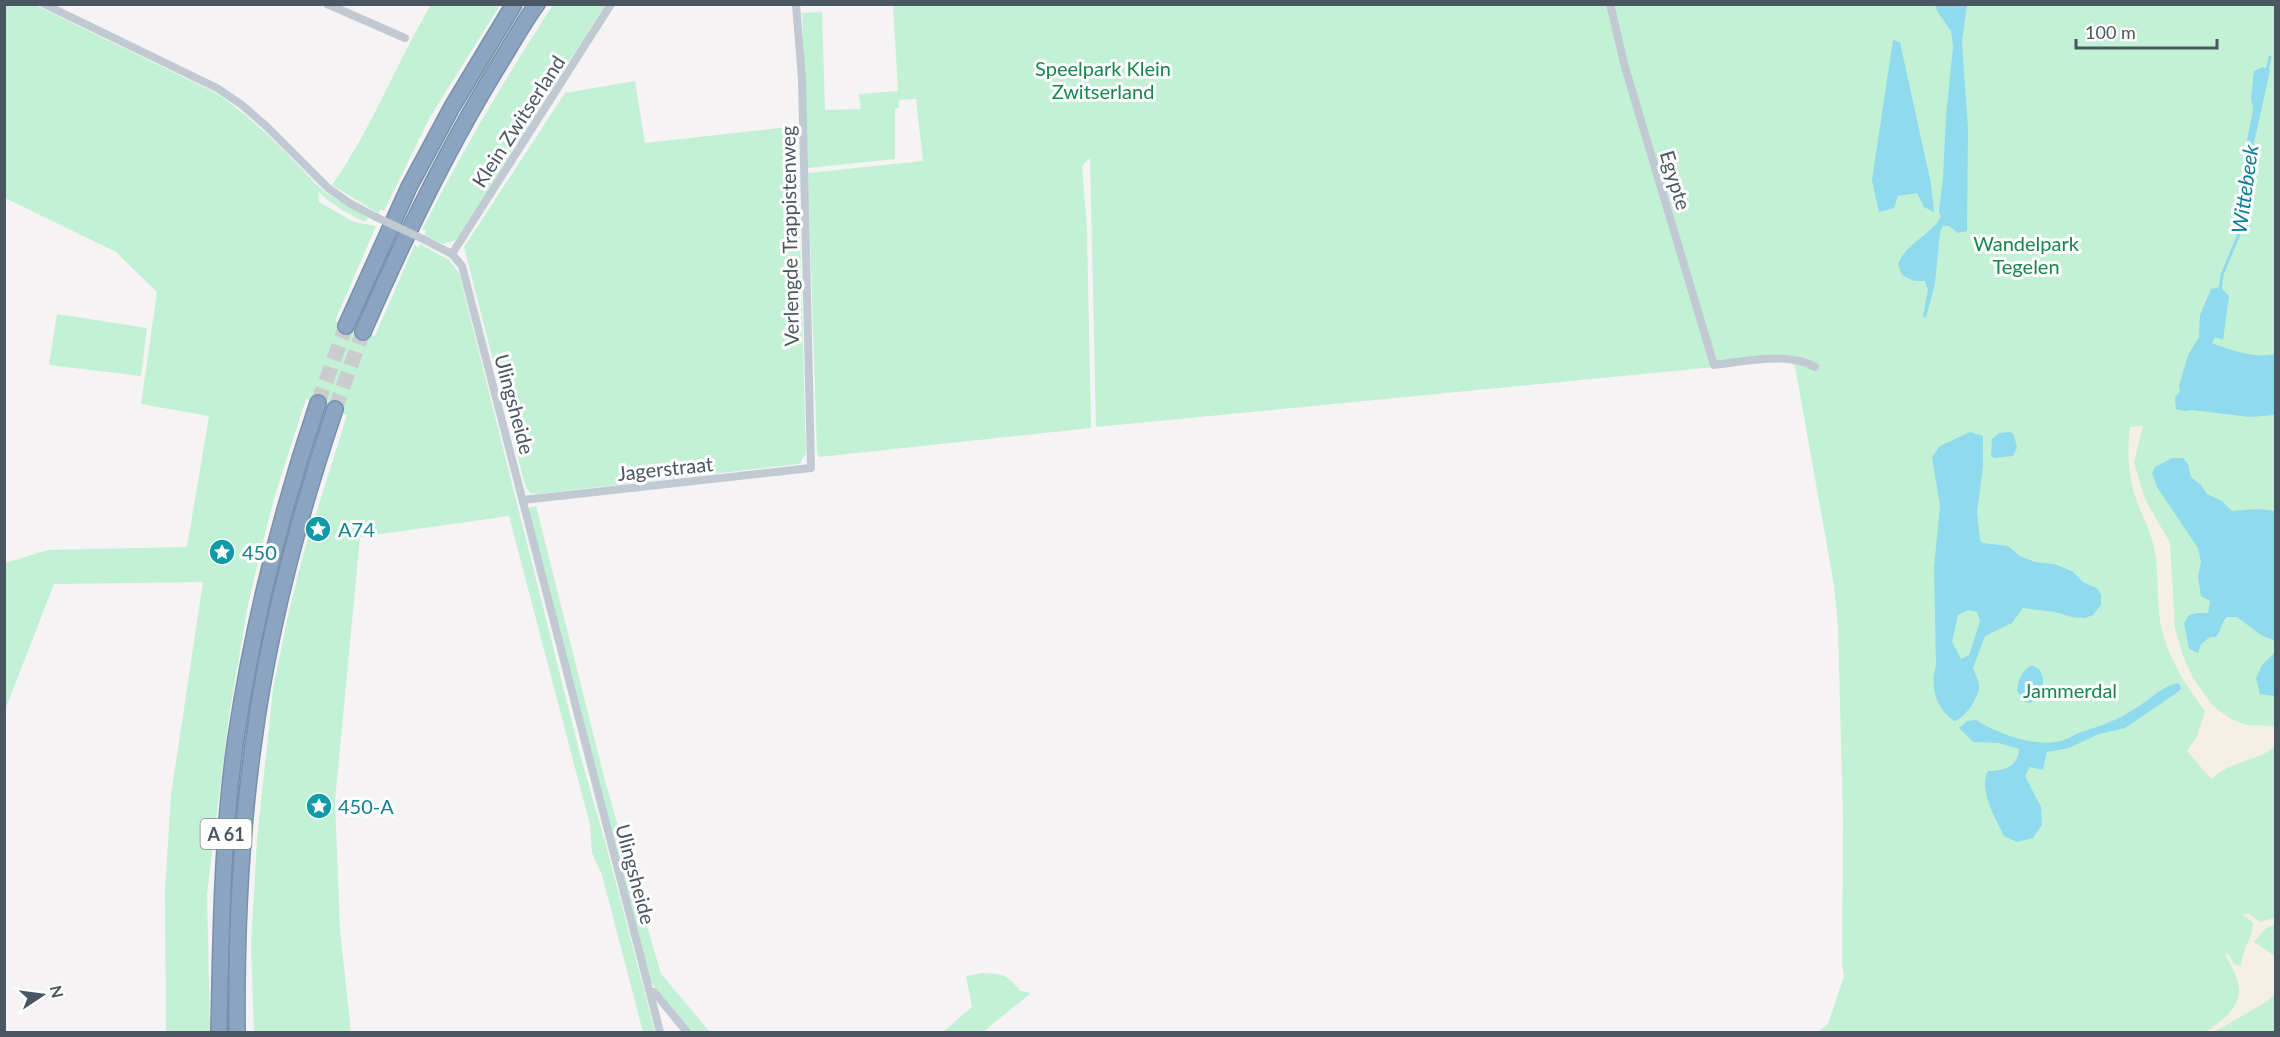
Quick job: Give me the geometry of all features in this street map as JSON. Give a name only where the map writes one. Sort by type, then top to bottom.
[{"type":"highway","points":[[346,326],[409,187],[452,107],[514,4]]},
{"type":"highway","points":[[363,332],[425,196],[469,114],[537,4]]},
{"type":"highway","name":"A 61","points":[[219,1032],[221,905],[236,739],[254,637],[273,549],[318,403]]},
{"type":"highway","name":"A 61","points":[[237,1032],[237,958],[242,852],[253,746],[266,669],[294,545],[335,409]]},
{"type":"street","points":[[44,4],[217,88],[258,119],[328,188],[351,204],[452,254]]},
{"type":"street","points":[[327,4],[405,38]]},
{"type":"street","name":"Klein Zwitserland","points":[[452,254],[611,4]]},
{"type":"street","name":"Verlengde Trappistenweg","points":[[796,4],[802,79],[811,468]]},
{"type":"street","name":"Egypte","points":[[1610,4],[1625,67],[1714,364],[1791,358],[1805,361],[1815,367]]},
{"type":"street","name":"Ulingsheide","points":[[452,254],[462,266],[660,1032]]},
{"type":"street","name":"Jagerstraat","points":[[523,500],[811,468]]},
{"type":"street","points":[[650,993],[654,992],[687,1032]]},
{"type":"green space","points":[[33,4],[214,92],[256,124],[323,190],[368,218],[365,222],[352,216],[318,191],[319,202],[354,222],[376,226],[335,321],[375,336],[415,244],[418,248],[420,244],[449,260],[459,273],[581,758],[655,1032],[643,1032],[602,875],[592,853],[590,825],[509,516],[360,537],[335,801],[340,930],[351,1032],[254,1032],[251,943],[257,840],[273,689],[303,555],[347,415],[306,399],[276,492],[262,545],[248,605],[229,716],[207,894],[210,1032],[166,1032],[165,892],[171,795],[203,582],[54,584],[5,710],[5,563],[48,550],[187,547],[209,416],[141,404],[157,292],[116,252],[5,198],[5,5]]},
{"type":"green space","points":[[431,5],[500,5],[430,117],[384,211],[381,209],[378,213],[332,185],[372,119]]},
{"type":"green space","points":[[553,5],[605,5],[456,240],[443,244],[425,235],[426,230],[422,230],[468,144]]},
{"type":"green space","name":"Wandelpark Tegelen","points":[[893,5],[2275,5],[2275,1032],[1818,1032],[1828,1024],[1844,976],[1838,626],[1834,585],[1795,366],[1787,360],[1096,427],[1090,158],[1082,166],[1087,229],[1091,428],[819,457],[817,453],[808,173],[923,161],[916,99],[899,100],[899,108],[895,109],[895,159],[808,168],[802,13],[822,12],[825,110],[861,109],[859,94],[898,91]]},
{"type":"green space","points":[[635,81],[645,143],[797,126],[806,454],[799,464],[530,493],[525,485],[464,247],[565,93]]},
{"type":"green space","points":[[57,314],[147,328],[141,376],[49,365]]},
{"type":"green space","points":[[536,506],[605,781],[661,974],[710,1032],[692,1032],[649,980],[527,508]]},
{"type":"green space","points":[[983,973],[1005,976],[1020,991],[1031,993],[983,1032],[943,1032],[972,1007],[966,976]]},
{"type":"sand","points":[[2143,426],[2134,462],[2145,499],[2170,543],[2175,628],[2183,656],[2193,678],[2213,706],[2231,719],[2247,725],[2275,726],[2276,743],[2271,749],[2228,768],[2211,779],[2187,751],[2197,736],[2205,711],[2177,669],[2163,634],[2153,543],[2131,479],[2128,453],[2130,427]]},
{"type":"sand","points":[[2248,913],[2260,922],[2275,918],[2275,924],[2266,928],[2254,942],[2275,956],[2275,993],[2268,1001],[2214,1032],[2205,1032],[2230,1012],[2238,999],[2237,980],[2225,953],[2229,955],[2234,964],[2241,966],[2253,927],[2253,922],[2242,915]]},
{"type":"water","points":[[1935,5],[1967,5],[1962,42],[1968,128],[1967,231],[1958,233],[1949,226],[1943,226],[1940,232],[1935,283],[1926,318],[1923,316],[1928,290],[1925,281],[1914,281],[1902,275],[1898,264],[1907,250],[1941,217],[1939,211],[1953,46],[1951,31]]},
{"type":"water","points":[[1893,40],[1900,42],[1931,184],[1934,212],[1924,207],[1917,193],[1898,196],[1894,208],[1879,212],[1872,180]]},
{"type":"water","points":[[2263,67],[2270,70],[2249,166],[2247,217],[2241,217],[2243,162],[2253,109],[2251,98],[2254,71]]},
{"type":"water","points":[[2220,287],[2229,296],[2223,340],[2215,337],[2212,343],[2251,355],[2275,354],[2275,415],[2250,417],[2176,409],[2175,397],[2180,392],[2179,386],[2188,355],[2199,337],[2200,315],[2211,289]]},
{"type":"water","points":[[1970,432],[1983,436],[1983,466],[1977,512],[1980,540],[1983,543],[2008,546],[2020,556],[2035,562],[2054,564],[2072,571],[2083,582],[2098,589],[2101,595],[2101,605],[2093,615],[2085,618],[2023,608],[2012,623],[1985,636],[1973,668],[1979,685],[1978,692],[1966,712],[1954,721],[1942,710],[1934,689],[1936,665],[1934,567],[1940,506],[1932,457],[1940,446]],"holes":[[[1968,610],[1977,612],[1980,621],[1969,655],[1961,659],[1952,642],[1958,615]]]},
{"type":"water","points":[[2010,432],[2014,435],[2017,448],[2013,456],[1994,458],[1991,456],[1992,439],[1999,433]]},
{"type":"water","points":[[2172,458],[2183,458],[2188,464],[2191,477],[2207,494],[2222,501],[2232,511],[2259,509],[2275,511],[2275,641],[2261,635],[2237,617],[2227,617],[2216,637],[2210,637],[2201,644],[2198,653],[2189,649],[2184,623],[2189,615],[2208,613],[2210,601],[2201,596],[2198,577],[2201,562],[2198,548],[2157,487],[2152,473],[2155,467]]},
{"type":"water","points":[[2275,652],[2275,696],[2260,694],[2256,678],[2262,665]]},
{"type":"water","points":[[2032,665],[2040,670],[2043,679],[2043,695],[2030,703],[2023,701],[2017,690],[2021,676]]},
{"type":"water","points":[[2179,683],[2181,689],[2175,694],[2125,728],[2099,734],[2069,748],[2047,752],[2043,770],[2030,767],[2025,776],[2041,807],[2042,825],[2033,838],[2017,842],[2004,836],[1989,804],[1985,779],[1988,771],[2005,769],[2013,764],[2019,749],[1999,743],[1973,742],[1959,728],[1967,721],[1976,720],[2018,739],[2042,743],[2053,742],[2064,740],[2116,719],[2162,690]]},
{"type":"waterway","name":"Wittebeek","points":[[2267,71],[2270,57]]},
{"type":"waterway","name":"Wittebeek","points":[[2220,289],[2222,275],[2244,222],[2244,213]]},
{"type":"tunnel","points":[[318,403],[346,326]]},
{"type":"tunnel","points":[[335,409],[363,332]]},
{"type":"place","name":"A74","points":[[318,529]]},
{"type":"place","name":"450","points":[[222,552]]},
{"type":"place","name":"450-A","points":[[319,806]]},
{"type":"park label","name":"Speelpark Klein Zwitserland","points":[[1103,80]]},
{"type":"park label","name":"Jammerdal","points":[[2070,690]]}]
